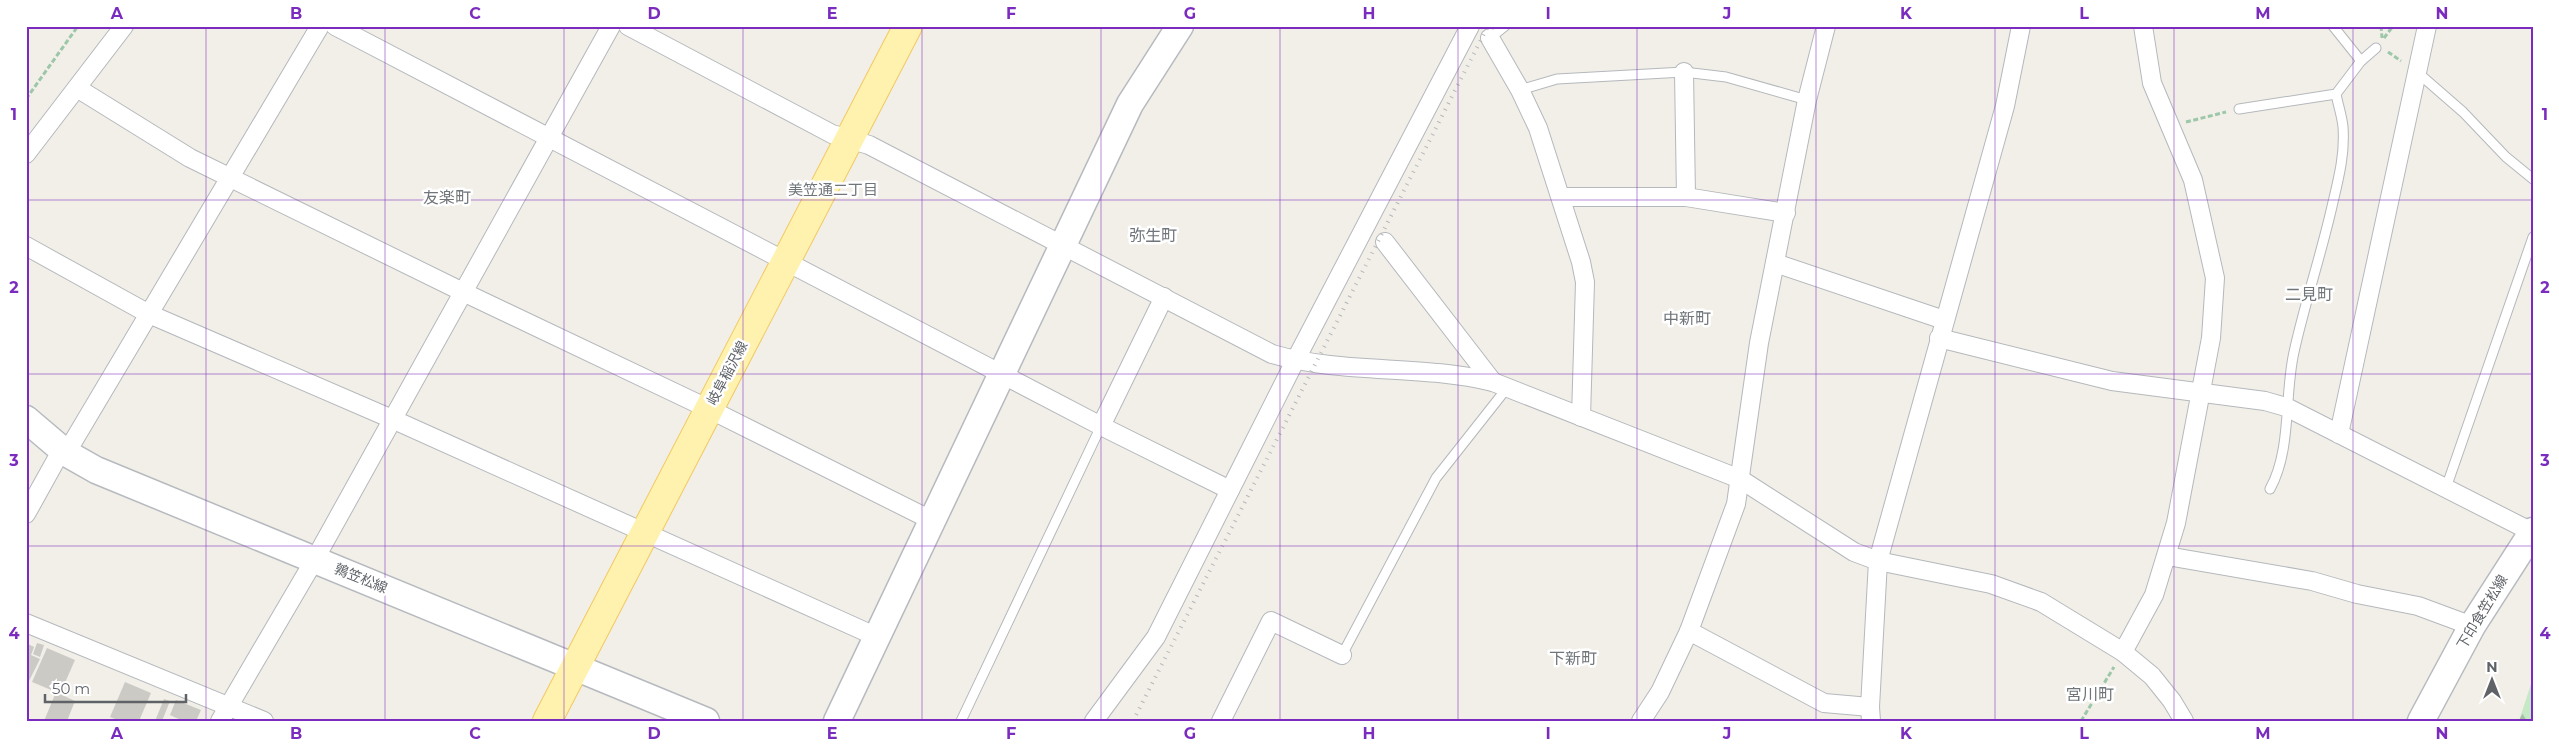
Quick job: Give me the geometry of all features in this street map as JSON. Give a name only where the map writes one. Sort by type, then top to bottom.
[{"type":"main road","name":"岐阜稲沢線","points":[[547,721],[908,26]]},
{"type":"main road","points":[[837,721],[875,636],[1130,104],[1180,26]]},
{"type":"main road","name":"鶉笠松線","points":[[26,419],[66,452],[96,470],[315,558],[706,721]]},
{"type":"main road","name":"下印食笠松線","points":[[2420,721],[2472,626],[2532,531]]},
{"type":"street","points":[[26,154],[124,26]]},
{"type":"street","points":[[26,514],[56,460],[66,452],[320,26]]},
{"type":"street","points":[[335,26],[1101,426],[1230,490]]},
{"type":"street","points":[[224,713],[315,558],[612,26]]},
{"type":"street","points":[[628,26],[832,134],[869,145],[1272,354],[1295,361],[1463,374],[1500,385],[1740,479],[1854,552],[1878,561],[1991,584],[2041,602],[2124,652],[2152,676],[2172,701],[2184,721]]},
{"type":"street","points":[[1094,721],[1156,637],[1295,361],[1470,26]]},
{"type":"street","points":[[1641,721],[1660,692],[1689,631],[1736,504],[1759,343],[1807,100],[1826,26]]},
{"type":"street","points":[[1689,631],[1824,704],[1870,714],[1878,561],[2005,106],[2021,26]]},
{"type":"street","points":[[2124,652],[2154,595],[2176,523],[2211,338],[2215,278],[2192,180],[2152,83],[2143,26]]},
{"type":"street","points":[[2339,434],[2427,26]]},
{"type":"street","points":[[1490,38],[1520,90],[1538,128],[1581,262],[1585,282],[1581,417]]},
{"type":"street","points":[[1684,72],[1686,197]]},
{"type":"street","points":[[77,88],[190,158],[463,292],[709,409],[931,520]]},
{"type":"street","points":[[1560,197],[1686,197],[1786,213]]},
{"type":"street","points":[[1385,242],[1500,385]]},
{"type":"street","points":[[26,246],[149,314],[392,419],[875,636]]},
{"type":"street","points":[[1775,263],[1944,320]]},
{"type":"street","points":[[1101,426],[1164,297]]},
{"type":"street","points":[[1939,338],[2112,381],[2265,401],[2286,407],[2532,531]]},
{"type":"street","points":[[2167,556],[2312,581],[2357,594],[2418,606],[2472,626]]},
{"type":"street","points":[[1221,721],[1271,621],[1342,654]]},
{"type":"street","points":[[26,623],[224,713],[264,721]]},
{"type":"lane","points":[[1490,38],[1505,26]]},
{"type":"lane","points":[[2333,26],[2361,61]]},
{"type":"lane","points":[[2239,109],[2336,94],[2361,61],[2380,46]]},
{"type":"lane","points":[[1520,90],[1557,79],[1684,72],[1726,77],[1807,100]]},
{"type":"lane","points":[[2417,72],[2463,112],[2506,157],[2533,179]]},
{"type":"lane","points":[[2270,489],[2284,445],[2286,407],[2294,352],[2326,235],[2342,162],[2343,126],[2336,94]]},
{"type":"lane","points":[[2446,488],[2533,237]]},
{"type":"lane","points":[[1342,654],[1436,478],[1500,385]]},
{"type":"lane","points":[[961,721],[1101,426]]},
{"type":"path","points":[[26,99],[78,26]]},
{"type":"path","points":[[2381,26],[2380,46],[2417,72]]},
{"type":"path","points":[[2170,125],[2239,109]]},
{"type":"path","points":[[2081,721],[2124,652]]},
{"type":"green space","points":[[2533,678],[2533,721],[2519,721]]},
{"type":"building","points":[[26,643],[34,647],[31,655],[40,659],[26,687]]},
{"type":"building","points":[[37,643],[44,645],[40,657],[33,654]]},
{"type":"building","points":[[47,648],[75,660],[60,694],[75,701],[67,721],[44,721],[56,692],[32,682]]},
{"type":"building","points":[[125,682],[151,693],[139,721],[120,721],[110,717]]},
{"type":"building","points":[[164,699],[170,701],[162,721],[155,721]]},
{"type":"building","points":[[176,700],[201,710],[196,721],[183,721],[170,715]]},
{"type":"railway","points":[[1133,721],[1488,26]]},
{"type":"district","name":"美笠通二丁目","points":[[833,190]]},
{"type":"district","name":"友楽町","points":[[447,197]]},
{"type":"district","name":"弥生町","points":[[1153,235]]},
{"type":"district","name":"二見町","points":[[2309,294]]},
{"type":"district","name":"中新町","points":[[1687,318]]},
{"type":"district","name":"下新町","points":[[1573,658]]},
{"type":"district","name":"宮川町","points":[[2090,694]]}]
